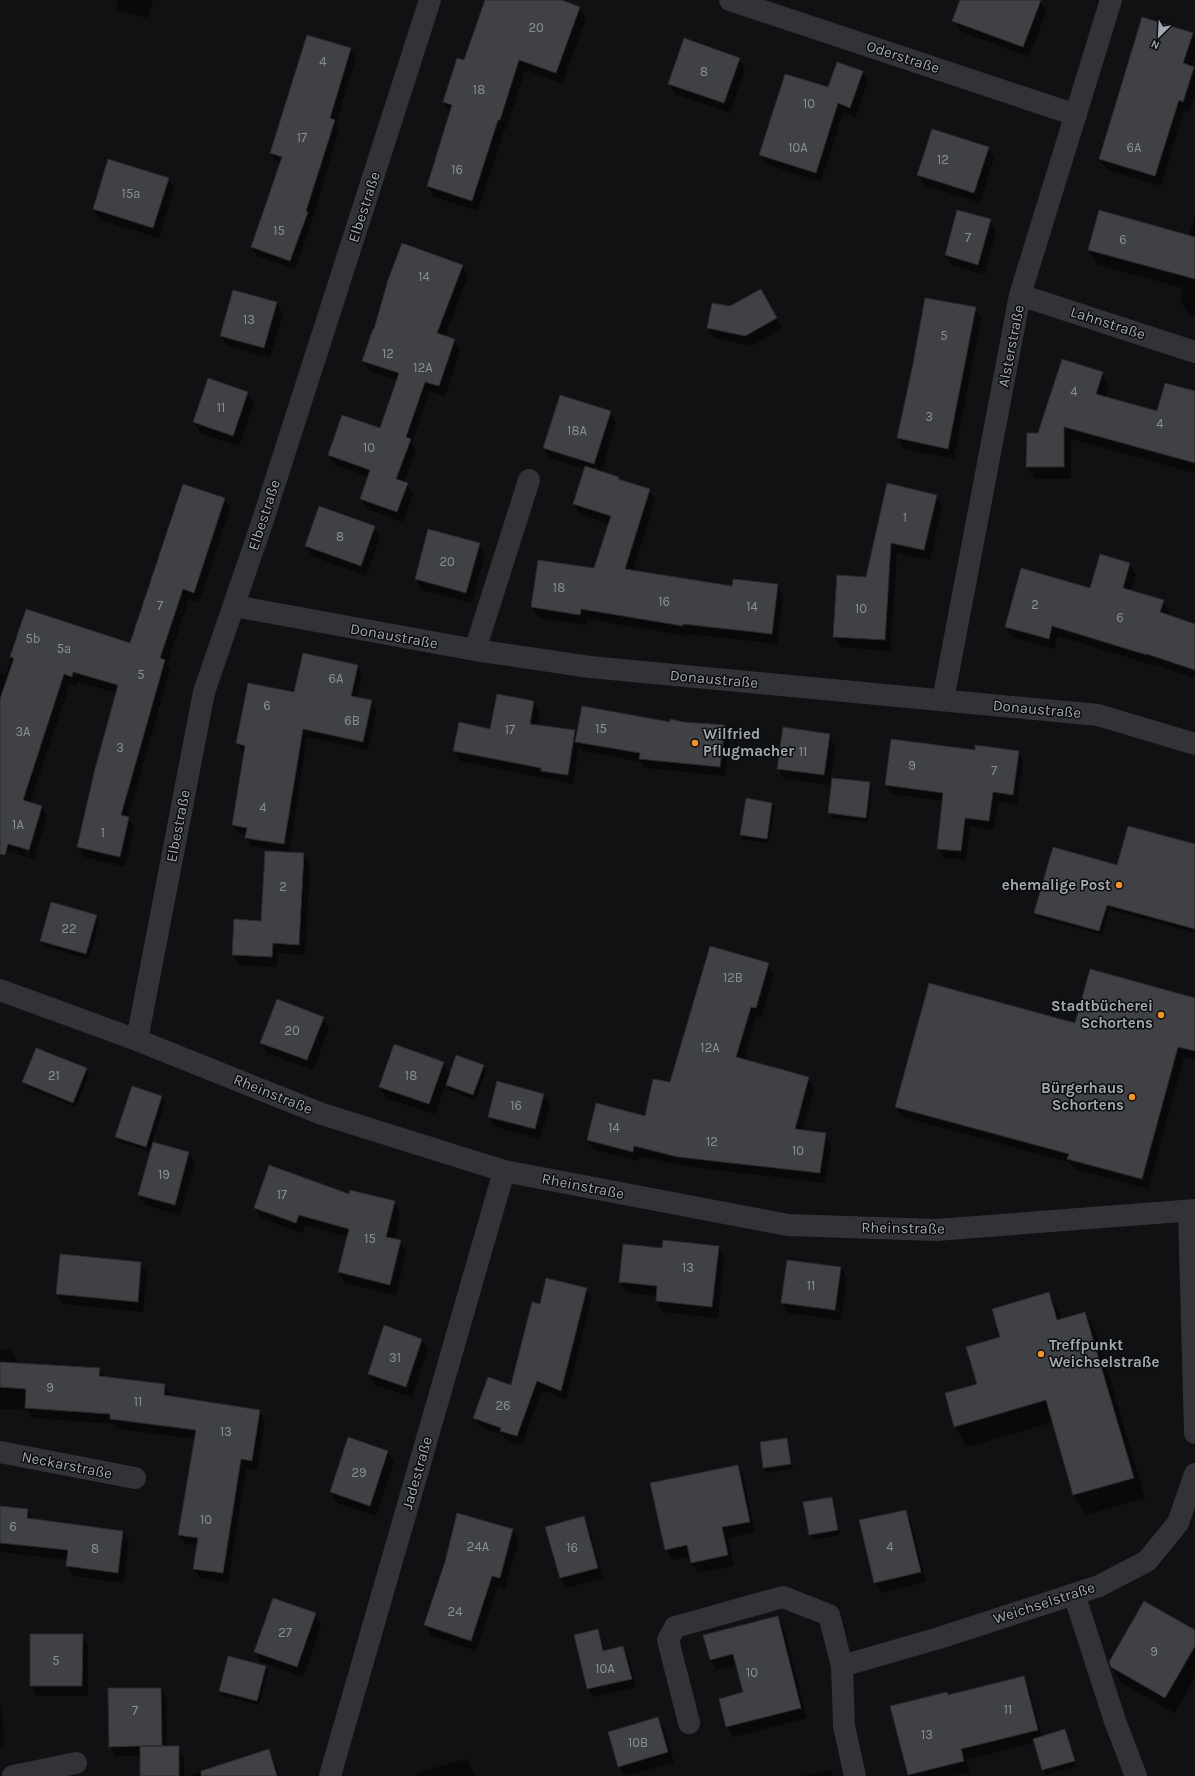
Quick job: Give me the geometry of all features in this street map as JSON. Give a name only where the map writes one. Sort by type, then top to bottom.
[{"type":"street","name":"Elbestraße","points":[[137,1040],[204,692],[264,518],[430,0]]},
{"type":"street","name":"Oderstraße","points":[[730,0],[1076,115]]},
{"type":"street","name":"Alsterstraße","points":[[944,700],[1020,295],[1111,0]]},
{"type":"street","name":"Lahnstraße","points":[[1020,295],[1195,352]]},
{"type":"street","points":[[475,650],[529,480]]},
{"type":"street","name":"Donaustraße","points":[[234,606],[475,650],[590,667],[1098,714],[1195,744]]},
{"type":"street","name":"Rheinstraße","points":[[0,990],[137,1040],[322,1114],[504,1171],[788,1226],[936,1230],[1192,1210]]},
{"type":"street","name":"Jadestraße","points":[[330,1776],[504,1171]]},
{"type":"street","points":[[1192,1210],[1195,1433]]},
{"type":"street","name":"Neckarstraße","points":[[0,1452],[135,1478]]},
{"type":"street","name":"Weichselstraße","points":[[842,1666],[939,1638],[1099,1586],[1147,1561],[1178,1523],[1195,1474]]},
{"type":"street","points":[[1074,1594],[1115,1721],[1136,1776]]},
{"type":"street","points":[[689,1723],[668,1640],[675,1627],[783,1597],[829,1615],[842,1666],[844,1726],[854,1776]]},
{"type":"street","points":[[13,1776],[76,1763]]},
{"type":"building","points":[[485,0],[562,0],[580,7],[556,73],[519,60],[472,201],[427,186],[452,105],[443,102],[457,58],[464,60]]},
{"type":"building","points":[[960,0],[1041,0],[1023,47],[952,21]]},
{"type":"building","points":[[1142,17],[1193,33],[1183,63],[1194,67],[1183,102],[1179,100],[1155,176],[1099,159]]},
{"type":"building","points":[[307,35],[351,48],[330,118],[335,120],[306,211],[308,212],[290,261],[251,247],[282,157],[270,153]]},
{"type":"building","points":[[684,38],[740,58],[724,103],[668,84]]},
{"type":"building","points":[[837,62],[863,71],[850,108],[838,103],[816,173],[759,155],[785,74],[828,87]]},
{"type":"building","points":[[932,129],[989,147],[974,193],[917,175]]},
{"type":"building","points":[[108,159],[169,178],[153,228],[93,209]]},
{"type":"building","points":[[957,210],[991,219],[978,265],[945,255]]},
{"type":"building","points":[[1099,210],[1195,237],[1195,279],[1088,250]]},
{"type":"building","points":[[402,243],[463,265],[437,333],[455,339],[439,386],[425,382],[406,437],[411,439],[396,479],[408,483],[397,512],[360,499],[370,470],[328,455],[342,415],[380,428],[399,373],[362,361],[374,329],[388,280]]},
{"type":"building","points":[[761,289],[777,318],[745,336],[707,328],[712,303],[730,306]]},
{"type":"building","points":[[233,290],[277,302],[264,348],[220,336]]},
{"type":"building","points":[[925,298],[976,307],[948,449],[897,438]]},
{"type":"building","points":[[1062,359],[1103,372],[1096,394],[1157,411],[1165,383],[1195,391],[1195,463],[1064,427],[1064,467],[1026,467],[1027,433],[1038,433]]},
{"type":"building","points":[[208,378],[248,392],[233,436],[193,422]]},
{"type":"building","points":[[560,395],[611,411],[594,464],[543,448]]},
{"type":"building","points":[[585,466],[619,477],[618,479],[650,489],[625,569],[732,586],[733,579],[778,584],[772,634],[683,624],[683,626],[581,609],[580,615],[531,607],[538,560],[594,568],[611,516],[573,504]]},
{"type":"building","points":[[887,483],[937,495],[924,550],[891,543],[885,640],[833,637],[837,575],[866,577]]},
{"type":"building","points":[[183,484],[225,498],[194,593],[183,589],[160,658],[165,660],[121,815],[129,817],[120,857],[77,847],[95,769],[118,685],[73,672],[72,677],[64,674],[23,800],[42,806],[29,850],[8,844],[5,855],[0,854],[0,699],[14,658],[10,657],[26,609],[130,643]]},
{"type":"building","points":[[319,506],[375,526],[361,566],[305,546]]},
{"type":"building","points":[[428,529],[480,543],[466,593],[415,579]]},
{"type":"building","points":[[1100,554],[1130,563],[1123,588],[1164,600],[1160,612],[1195,624],[1195,670],[1052,626],[1049,639],[1005,627],[1021,568],[1090,588]]},
{"type":"building","points":[[303,653],[358,665],[351,696],[372,700],[363,742],[303,729],[284,844],[245,838],[247,828],[232,825],[245,746],[236,743],[248,683],[294,692]]},
{"type":"building","points":[[497,694],[534,701],[530,724],[575,730],[568,775],[541,771],[541,768],[453,751],[459,722],[490,729]]},
{"type":"building","points":[[582,706],[670,722],[670,719],[683,722],[725,725],[720,767],[639,759],[640,753],[575,742]]},
{"type":"building","points":[[783,727],[830,734],[824,775],[777,769]]},
{"type":"building","points":[[891,739],[975,750],[975,745],[1019,751],[1013,795],[993,792],[989,821],[965,818],[961,851],[937,849],[943,793],[885,785]]},
{"type":"building","points":[[832,778],[870,782],[866,818],[828,813]]},
{"type":"building","points":[[746,798],[772,803],[767,839],[740,835]]},
{"type":"building","name":"ehemalige Post","points":[[1128,826],[1195,844],[1195,929],[1107,905],[1099,931],[1034,913],[1053,847],[1117,865]]},
{"type":"building","points":[[265,851],[304,853],[299,945],[273,943],[272,957],[232,955],[234,919],[261,921]]},
{"type":"building","points":[[51,902],[97,915],[86,954],[40,941]]},
{"type":"building","points":[[710,946],[769,963],[756,1008],[751,1007],[736,1057],[809,1077],[795,1129],[826,1133],[820,1173],[678,1157],[634,1146],[633,1152],[587,1140],[596,1103],[645,1116],[653,1079],[670,1082]]},
{"type":"building","points":[[1090,969],[1195,998],[1195,1051],[1178,1047],[1142,1179],[1067,1159],[1069,1154],[895,1107],[929,983],[1075,1023]]},
{"type":"building","points":[[277,999],[324,1017],[307,1060],[260,1043]]},
{"type":"building","points":[[394,1044],[444,1062],[429,1104],[379,1087]]},
{"type":"building","points":[[36,1048],[87,1068],[73,1103],[22,1082]]},
{"type":"building","points":[[456,1055],[484,1065],[473,1095],[446,1085]]},
{"type":"building","points":[[497,1081],[544,1094],[535,1129],[488,1117]]},
{"type":"building","points":[[132,1086],[162,1096],[146,1147],[115,1137]]},
{"type":"building","points":[[153,1142],[189,1152],[175,1205],[138,1195]]},
{"type":"building","points":[[269,1165],[349,1194],[350,1190],[395,1201],[386,1237],[401,1240],[390,1285],[338,1272],[349,1229],[299,1215],[296,1223],[254,1208]]},
{"type":"building","points":[[663,1240],[719,1246],[712,1307],[656,1301],[657,1286],[619,1282],[623,1244],[662,1248]]},
{"type":"building","points":[[60,1254],[141,1262],[138,1302],[56,1294]]},
{"type":"building","points":[[787,1260],[841,1267],[835,1310],[781,1303]]},
{"type":"building","points":[[546,1278],[587,1288],[561,1391],[537,1381],[517,1436],[500,1431],[501,1428],[473,1418],[488,1377],[511,1385],[532,1302],[540,1304]]},
{"type":"building","points":[[1049,1292],[1057,1320],[1085,1312],[1134,1478],[1073,1495],[1046,1400],[954,1427],[945,1393],[977,1384],[966,1347],[1000,1337],[992,1309]]},
{"type":"building","points":[[384,1325],[422,1339],[406,1387],[368,1374]]},
{"type":"building","points":[[0,1362],[100,1368],[99,1376],[165,1384],[164,1395],[260,1410],[252,1461],[241,1459],[223,1573],[193,1569],[198,1538],[178,1535],[196,1430],[110,1419],[110,1414],[25,1408],[26,1389],[0,1387]]},
{"type":"building","points":[[348,1437],[388,1451],[370,1506],[330,1492]]},
{"type":"building","points":[[787,1438],[791,1464],[763,1468],[760,1442]]},
{"type":"building","points":[[738,1465],[750,1522],[722,1527],[728,1555],[691,1563],[687,1545],[665,1550],[650,1483]]},
{"type":"building","points":[[832,1497],[838,1530],[809,1535],[803,1502]]},
{"type":"building","points":[[0,1506],[28,1509],[27,1518],[123,1531],[118,1573],[66,1566],[68,1550],[0,1543]]},
{"type":"building","points":[[906,1510],[921,1572],[874,1583],[859,1520]]},
{"type":"building","points":[[457,1513],[513,1529],[500,1578],[492,1576],[471,1641],[424,1625],[445,1562]]},
{"type":"building","points":[[584,1516],[598,1568],[560,1578],[545,1527]]},
{"type":"building","points":[[273,1598],[316,1613],[297,1667],[254,1652]]},
{"type":"building","points":[[1144,1601],[1195,1630],[1195,1646],[1165,1698],[1111,1667],[1109,1662]]},
{"type":"building","points":[[778,1616],[801,1708],[726,1727],[719,1699],[743,1692],[733,1654],[710,1660],[703,1635]]},
{"type":"building","points":[[598,1629],[603,1651],[623,1646],[632,1679],[587,1689],[574,1635]]},
{"type":"building","points":[[30,1634],[83,1634],[82,1686],[30,1686]]},
{"type":"building","points":[[228,1656],[266,1666],[257,1701],[219,1691]]},
{"type":"building","points":[[1024,1676],[1038,1730],[961,1749],[964,1761],[908,1775],[890,1706],[947,1692],[948,1695]]},
{"type":"building","points":[[108,1688],[161,1688],[162,1746],[179,1746],[179,1776],[140,1776],[140,1746],[109,1747]]},
{"type":"building","points":[[658,1717],[668,1752],[618,1767],[608,1732]]},
{"type":"building","points":[[1065,1729],[1075,1761],[1042,1770],[1033,1739]]},
{"type":"building","points":[[269,1749],[277,1776],[201,1776],[201,1771]]},
{"type":"place","name":"Wilfried Pflugmacher","points":[[695,743]]},
{"type":"place","name":"ehemalige Post","points":[[1119,885]]},
{"type":"place","name":"Stadtbücherei Schortens","points":[[1161,1015]]},
{"type":"place","name":"Bürgerhaus Schortens","points":[[1132,1097]]},
{"type":"place","name":"Treffpunkt Weichselstraße","points":[[1041,1354]]}]
